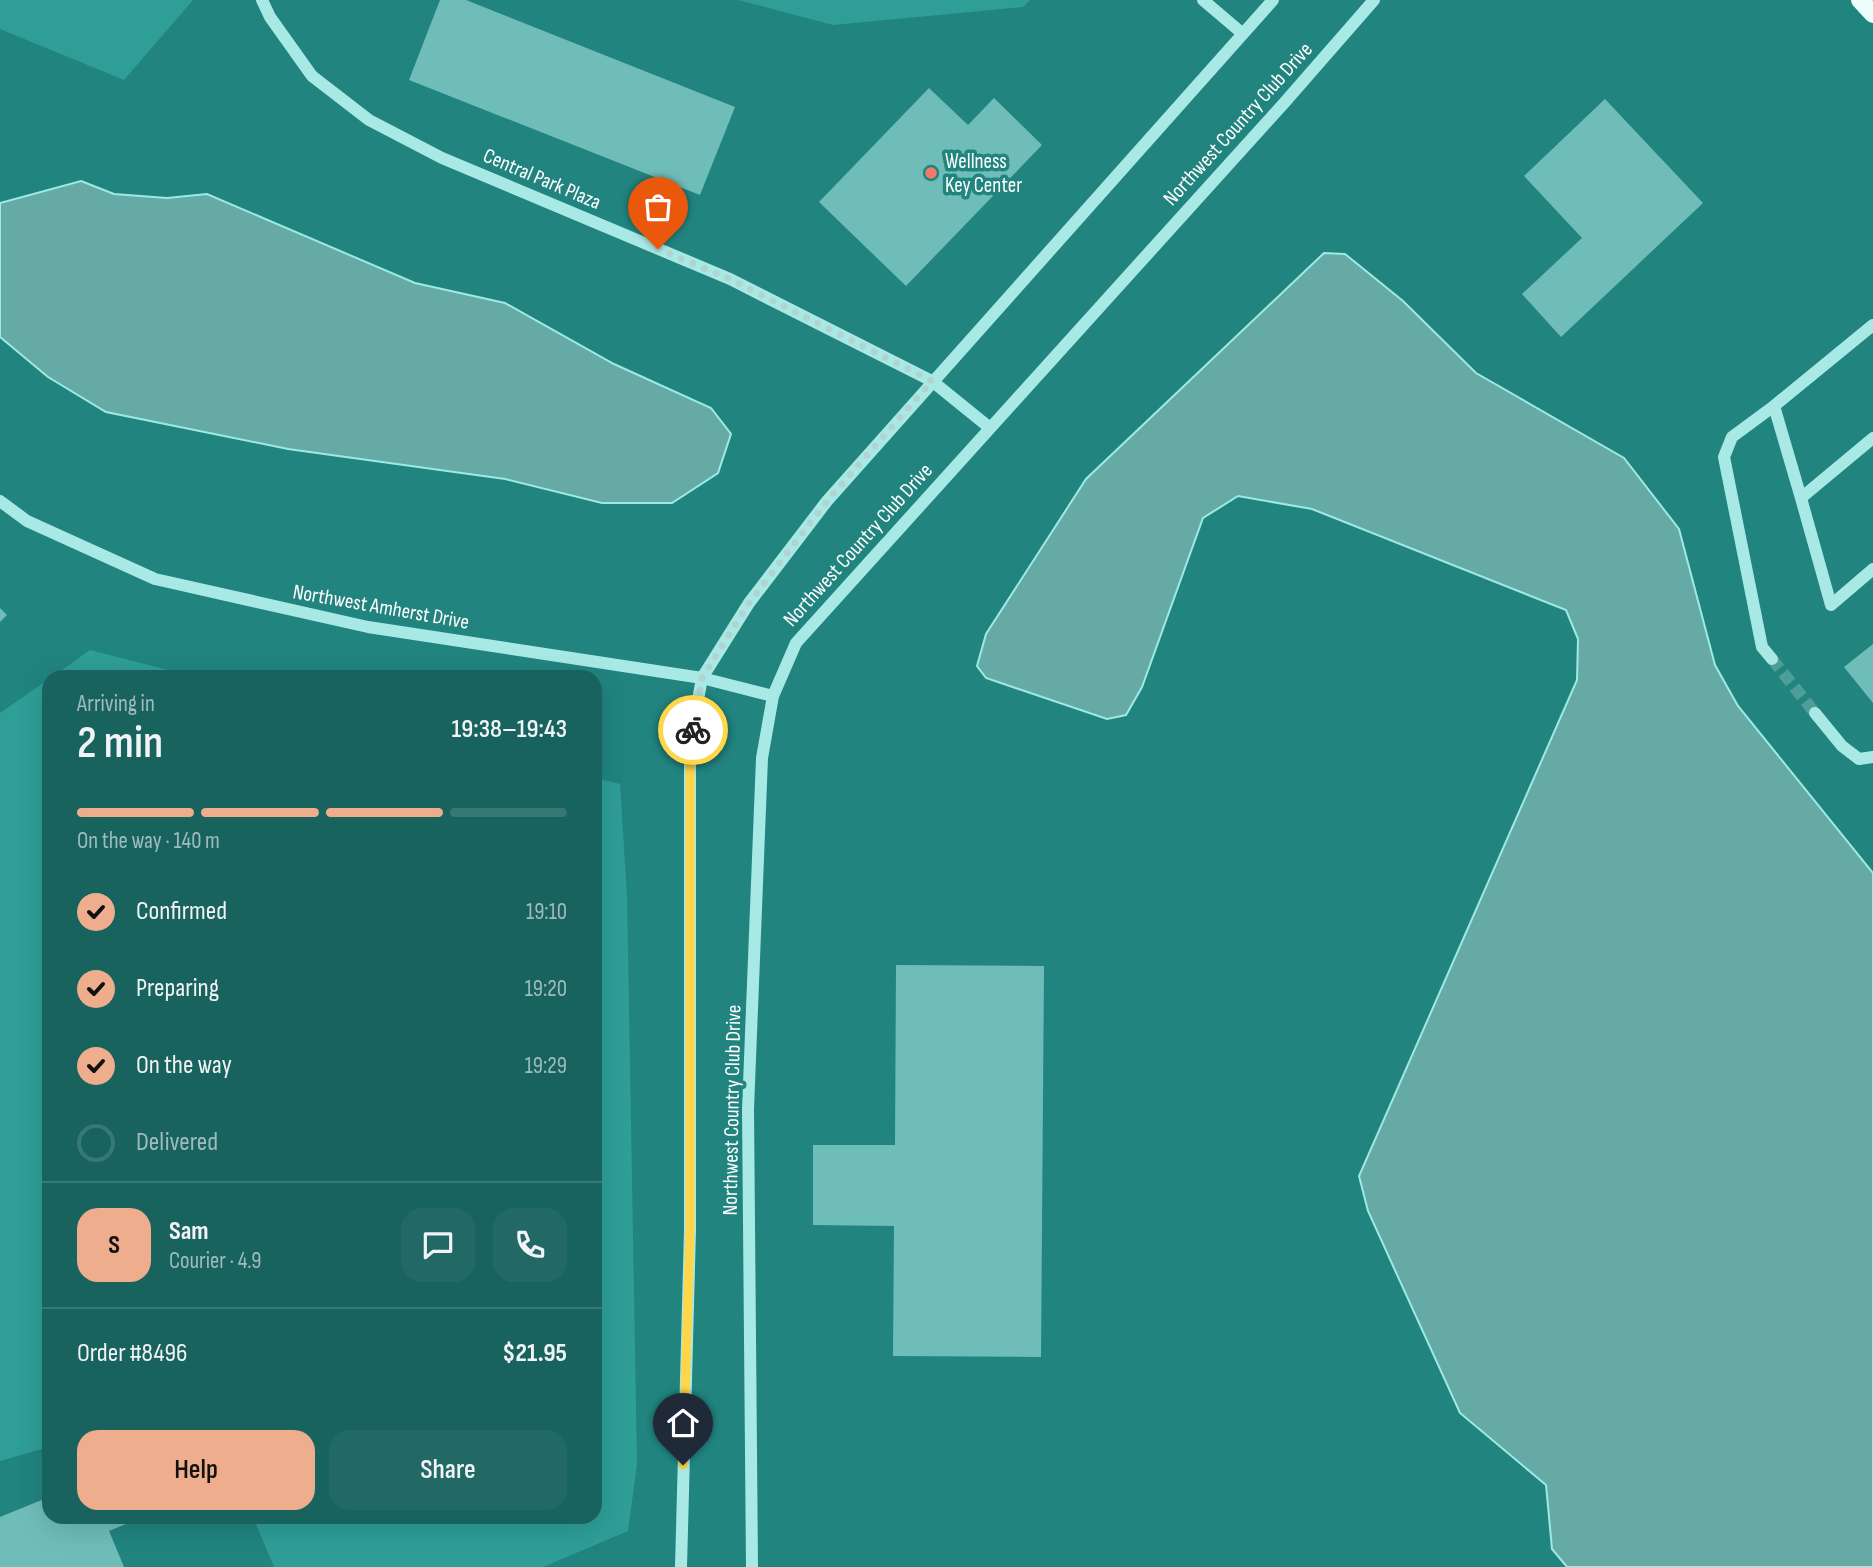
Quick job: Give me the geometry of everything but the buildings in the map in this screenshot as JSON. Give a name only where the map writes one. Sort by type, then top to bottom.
[{"type":"main road","points":[[1860,0],[1873,14]]},
{"type":"street","name":"Central Park Plaza","points":[[262,0],[270,17],[312,76],[369,120],[442,158],[730,279],[932,381],[990,428]]},
{"type":"street","points":[[1203,0],[1243,34]]},
{"type":"street","name":"Northwest Country Club Drive","points":[[681,1567],[690,1230],[690,743],[702,678],[749,603],[827,501],[1273,0]]},
{"type":"street","name":"Northwest Country Club Drive","points":[[752,1567],[748,1110],[762,758],[773,696],[796,643],[1374,0]]},
{"type":"street","points":[[1772,659],[1762,647],[1724,457],[1732,437],[1873,325]]},
{"type":"street","points":[[1774,406],[1831,605],[1873,569]]},
{"type":"street","points":[[1801,498],[1873,438]]},
{"type":"street","name":"Northwest Amherst Drive","points":[[0,501],[27,521],[155,579],[368,627],[702,678],[773,696]]},
{"type":"street","points":[[1815,713],[1842,746],[1859,759],[1873,757]]},
{"type":"green space","points":[[0,0],[193,0],[124,80],[0,29]]},
{"type":"green space","points":[[738,0],[1030,0],[1023,7],[833,25]]},
{"type":"green space","points":[[90,650],[169,670],[62,670]]},
{"type":"green space","points":[[42,684],[42,1449],[0,1461],[0,713]]},
{"type":"green space","points":[[602,780],[620,784],[627,896],[637,1464],[628,1531],[543,1567],[274,1567],[256,1524],[602,1524]]},
{"type":"water","points":[[81,181],[114,194],[167,198],[207,194],[415,283],[505,303],[614,364],[711,408],[731,434],[718,473],[672,503],[602,503],[505,479],[288,449],[106,412],[48,377],[0,337],[0,203]]},
{"type":"water","points":[[1324,253],[1345,254],[1403,301],[1476,373],[1624,458],[1679,529],[1715,665],[1738,706],[1873,873],[1873,1567],[1567,1567],[1552,1549],[1546,1485],[1460,1413],[1368,1211],[1359,1176],[1577,680],[1578,639],[1566,610],[1312,509],[1238,496],[1203,518],[1142,687],[1126,715],[1107,719],[986,678],[977,666],[986,634],[1086,479]]},
{"type":"tunnel","points":[[1772,659],[1815,713]]},
{"type":"way so far","points":[[658,249],[730,279],[932,381],[827,501],[749,603],[702,678],[693,730]]},
{"type":"place","name":"Wellness Key Center","points":[[931,173]]},
{"type":"route","points":[[683,1465],[690,1230],[690,743],[693,730]]}]
